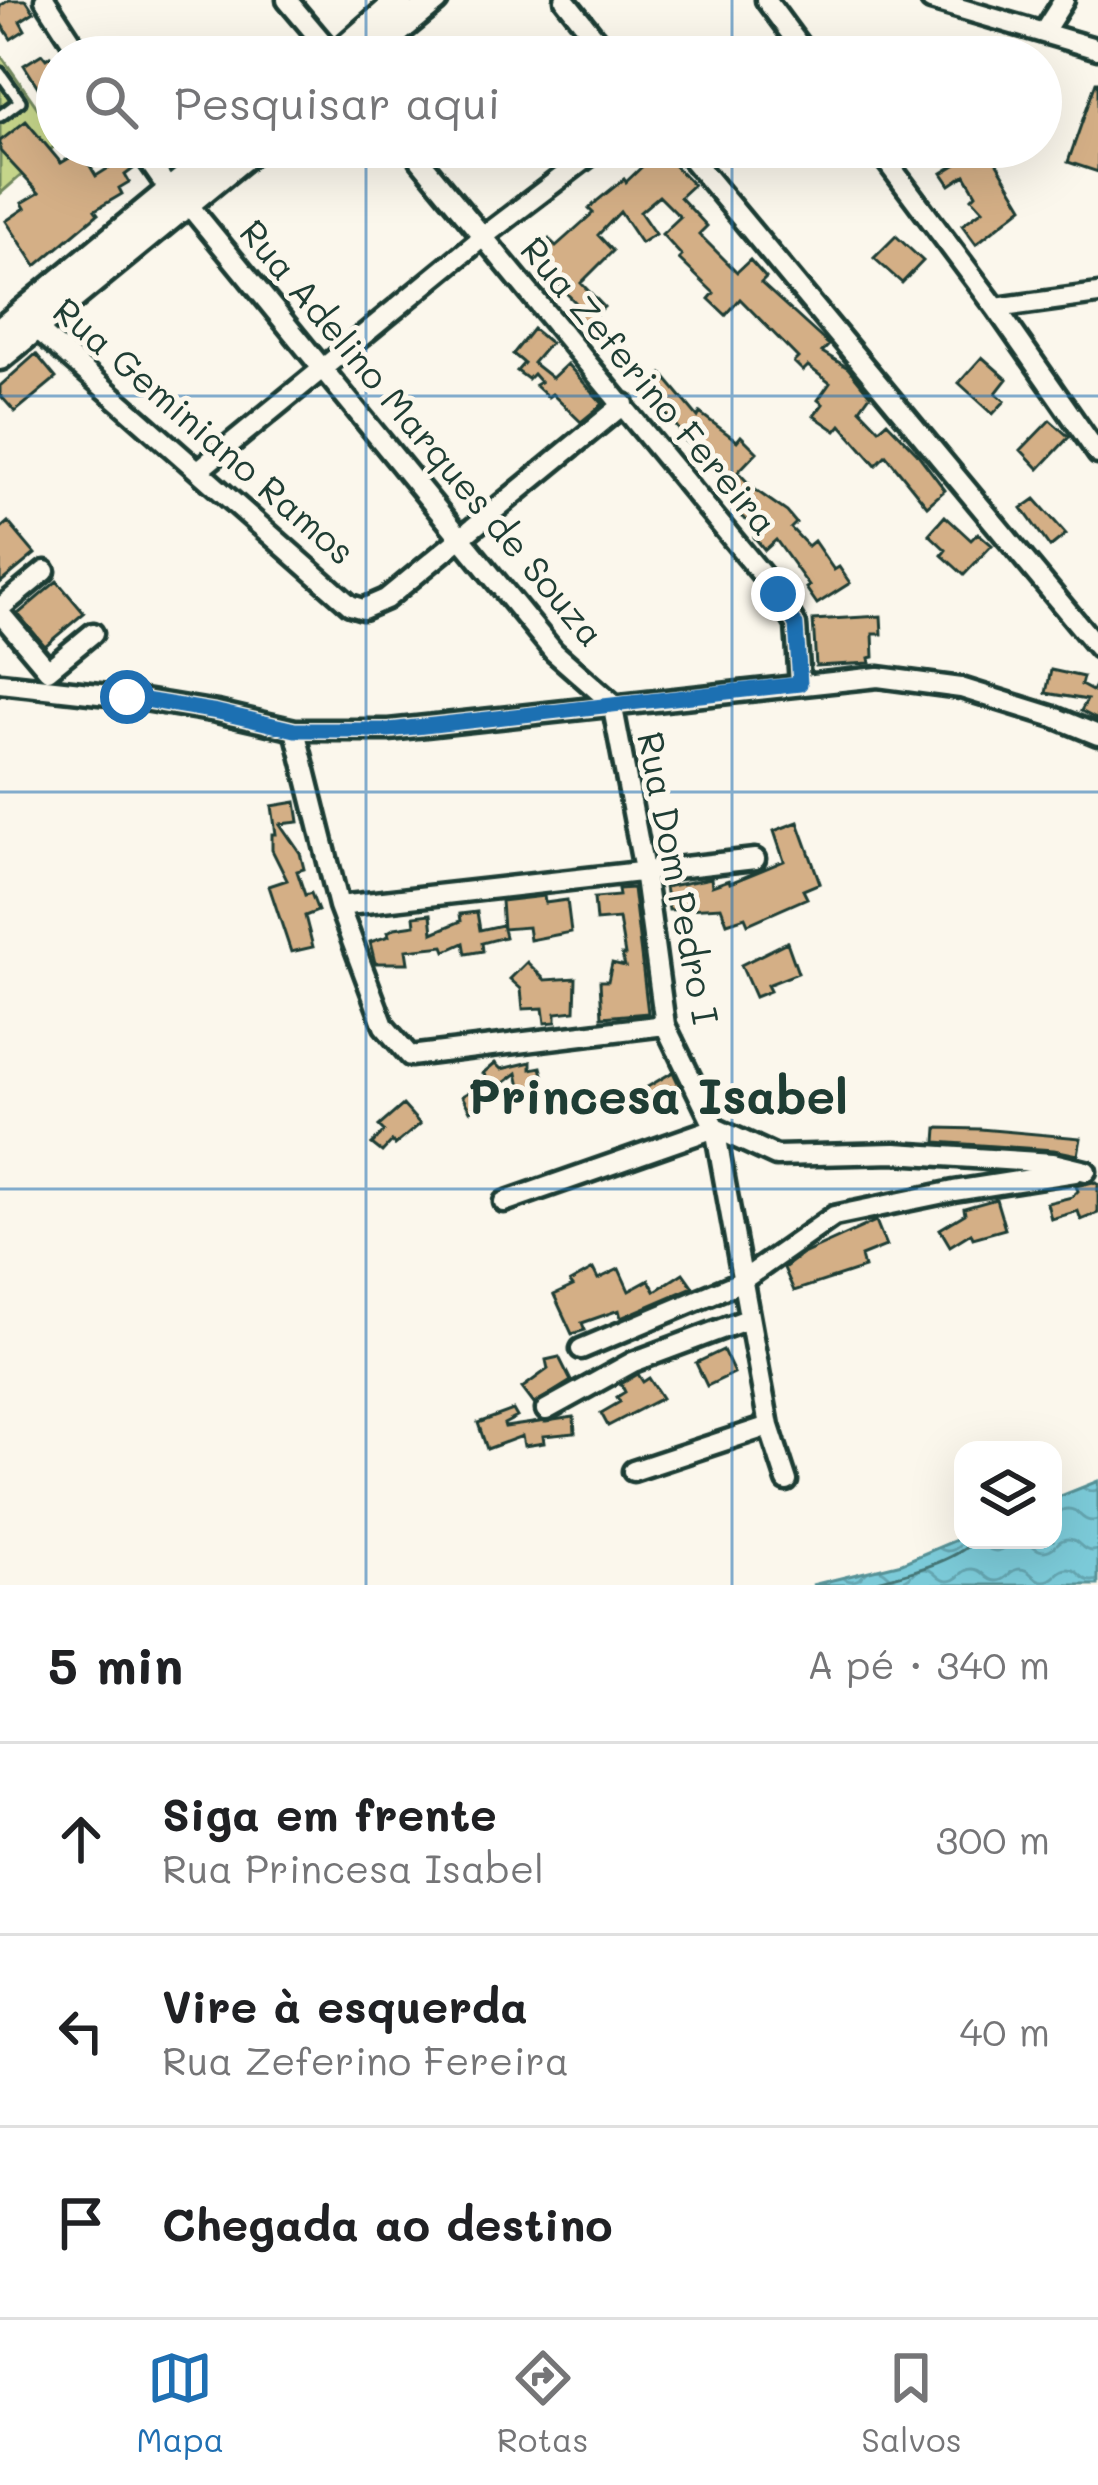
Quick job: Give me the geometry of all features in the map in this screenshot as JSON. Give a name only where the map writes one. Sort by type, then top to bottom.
[{"type":"street","points":[[45,0],[68,36]]},
{"type":"street","points":[[287,0],[317,36]]},
{"type":"street","points":[[359,36],[400,0]]},
{"type":"street","points":[[392,36],[436,0]]},
{"type":"street","points":[[565,0],[593,36]]},
{"type":"street","points":[[766,0],[793,36]]},
{"type":"street","points":[[931,0],[1053,36]]},
{"type":"street","points":[[1043,33],[1064,0]]},
{"type":"street","points":[[1062,39],[1098,49]]},
{"type":"street","name":"Rua Adelino Marques de Souza","points":[[155,168],[554,652],[612,703]]},
{"type":"street","points":[[178,197],[204,168]]},
{"type":"street","points":[[0,357],[28,321],[178,197],[223,168]]},
{"type":"street","name":"Rua Zeferino Fereira","points":[[427,168],[778,594],[796,625],[800,684]]},
{"type":"street","points":[[200,469],[574,168]]},
{"type":"street","points":[[699,168],[1098,648]]},
{"type":"street","points":[[892,168],[1098,454]]},
{"type":"street","points":[[996,308],[1098,294]]},
{"type":"street","points":[[0,331],[28,321]]},
{"type":"street","name":"Rua Geminiano Ramos","points":[[28,321],[350,605],[363,609],[386,599],[458,538]]},
{"type":"street","points":[[458,538],[624,404]]},
{"type":"street","points":[[45,571],[0,610],[48,670],[93,633]]},
{"type":"street","points":[[0,683],[50,686],[218,712],[295,730],[389,730],[878,676],[961,688],[1098,736]]},
{"type":"street","name":"Rua Dom Pedro I","points":[[612,703],[644,870],[665,1025],[716,1128],[740,1282],[769,1426],[787,1481]]},
{"type":"street","points":[[295,730],[339,906],[384,1026],[410,1056],[665,1025]]},
{"type":"street","points":[[339,906],[755,859]]},
{"type":"street","points":[[504,1202],[716,1128],[776,1156],[895,1153],[1053,1163],[1092,1170]]},
{"type":"street","points":[[581,1349],[740,1282],[834,1216],[1092,1170]]},
{"type":"street","points":[[546,1411],[633,1362],[748,1319]]},
{"type":"street","points":[[633,1471],[769,1426]]},
{"type":"lane","points":[[0,73],[20,101],[0,116]]},
{"type":"green space","points":[[0,54],[36,106],[36,162],[0,194]]},
{"type":"water","points":[[1098,1481],[1098,1585],[812,1585],[902,1563],[954,1541],[954,1549],[1062,1549],[1062,1495]]},
{"type":"building","points":[[9,0],[26,0],[34,12],[20,21],[25,30],[11,39],[0,22],[0,6]]},
{"type":"building","points":[[36,58],[36,84],[24,65]]},
{"type":"building","points":[[1098,82],[1098,172],[1068,162]]},
{"type":"building","points":[[26,121],[36,133],[36,168],[91,168],[96,176],[109,168],[133,169],[125,175],[129,182],[119,188],[122,194],[95,210],[98,214],[36,266],[6,221],[39,193],[0,151],[0,141]]},
{"type":"building","points":[[641,168],[677,168],[693,185],[680,197],[707,226],[699,234],[737,272],[750,260],[766,278],[761,283],[829,345],[822,352],[848,368],[870,395],[860,409],[879,429],[887,422],[945,490],[927,506],[886,455],[876,465],[841,425],[836,431],[814,416],[830,383],[808,366],[803,371],[794,362],[798,358],[740,299],[726,315],[709,299],[714,293],[679,259],[682,256],[662,234],[680,217],[659,196],[640,212],[655,234],[641,243],[620,212],[598,235],[613,251],[581,283],[604,307],[582,327],[566,310],[575,302],[531,257],[549,239],[556,246],[593,213],[589,209],[598,200],[624,179],[626,182]]},
{"type":"building","points":[[950,168],[1000,168],[1023,207],[976,244],[962,225],[983,210],[972,198],[976,194],[965,175],[950,185],[942,173]]},
{"type":"building","points":[[896,236],[923,261],[902,283],[874,258]]},
{"type":"building","points":[[533,329],[550,343],[533,363],[552,378],[567,364],[603,404],[581,422],[552,394],[548,397],[535,385],[540,382],[533,374],[528,379],[517,371],[524,363],[513,354]]},
{"type":"building","points":[[36,354],[56,378],[15,412],[0,395],[0,386]]},
{"type":"building","points":[[982,357],[1007,379],[996,393],[1005,401],[993,414],[959,383]]},
{"type":"building","points":[[662,374],[698,417],[700,413],[737,441],[741,436],[757,452],[738,472],[787,512],[796,523],[791,528],[808,546],[814,541],[834,570],[839,567],[850,583],[817,604],[776,540],[765,550],[754,537],[761,531],[739,515],[743,511],[719,485],[723,481],[700,460],[704,456],[685,441],[645,389]]},
{"type":"building","points":[[1050,420],[1069,437],[1039,469],[1021,450]]},
{"type":"building","points":[[1035,499],[1066,534],[1050,547],[1022,508]]},
{"type":"building","points":[[945,516],[971,540],[978,533],[992,545],[964,575],[942,555],[946,550],[929,534]]},
{"type":"building","points":[[8,522],[35,554],[0,583],[0,529]]},
{"type":"building","points":[[57,581],[84,613],[45,646],[18,614]]},
{"type":"building","points":[[881,616],[882,634],[873,634],[870,663],[816,666],[813,620]]},
{"type":"building","points":[[1051,670],[1083,677],[1081,685],[1092,691],[1098,680],[1098,720],[1081,711],[1087,700],[1046,693]]},
{"type":"building","points":[[296,802],[299,822],[280,824],[300,853],[304,869],[297,871],[305,895],[311,893],[318,911],[305,916],[313,947],[291,952],[269,886],[287,880],[272,850],[272,834],[276,834],[272,806]]},
{"type":"building","points":[[798,822],[820,883],[803,890],[807,898],[748,924],[745,917],[727,923],[721,907],[669,910],[665,887],[711,878],[712,886],[730,883],[784,861],[774,831]]},
{"type":"building","points":[[633,888],[648,1013],[602,1017],[600,981],[608,981],[612,963],[625,966],[625,955],[619,919],[596,921],[594,898],[619,896],[618,889]]},
{"type":"building","points":[[544,896],[545,903],[567,900],[571,932],[530,940],[528,927],[503,929],[501,901]]},
{"type":"building","points":[[477,912],[480,930],[502,925],[505,937],[482,943],[483,951],[466,954],[464,943],[446,951],[444,946],[406,950],[408,963],[375,963],[370,942],[389,936],[395,928],[415,925],[414,916],[431,914],[433,933],[461,921],[460,914]]},
{"type":"building","points":[[787,942],[798,973],[767,985],[770,991],[755,997],[741,965]]},
{"type":"building","points":[[527,962],[545,980],[576,978],[575,1011],[556,1013],[556,1022],[545,1023],[543,1008],[523,1009],[521,989],[510,979]]},
{"type":"building","points":[[531,1062],[531,1069],[541,1067],[547,1090],[522,1096],[517,1073],[488,1095],[491,1100],[470,1111],[462,1096],[489,1080],[483,1073],[495,1063],[501,1069]]},
{"type":"building","points":[[673,1072],[680,1087],[674,1093],[680,1108],[667,1113],[662,1100],[653,1105],[644,1089]]},
{"type":"building","points":[[403,1105],[420,1124],[382,1152],[372,1144],[384,1131],[379,1126]]},
{"type":"building","points":[[937,1128],[1081,1138],[1078,1155],[936,1142]]},
{"type":"building","points":[[1098,1184],[1098,1213],[1081,1220],[1078,1211],[1051,1219],[1047,1203],[1072,1197],[1076,1186]]},
{"type":"building","points":[[996,1199],[1005,1229],[973,1238],[971,1233],[950,1246],[940,1229],[965,1214],[964,1208]]},
{"type":"building","points":[[876,1221],[886,1246],[861,1256],[864,1268],[794,1291],[784,1268],[801,1255]]},
{"type":"building","points":[[593,1269],[598,1279],[619,1269],[629,1291],[649,1280],[655,1291],[683,1273],[693,1287],[621,1318],[619,1310],[582,1323],[585,1330],[572,1334],[554,1295]]},
{"type":"building","points":[[723,1350],[734,1373],[707,1386],[696,1363]]},
{"type":"building","points":[[559,1357],[571,1381],[534,1404],[522,1388],[548,1369],[546,1360]]},
{"type":"building","points":[[638,1374],[643,1382],[649,1378],[662,1398],[608,1426],[601,1413],[620,1402],[617,1397],[625,1392],[621,1384]]},
{"type":"building","points":[[513,1410],[517,1417],[505,1427],[574,1417],[575,1433],[543,1436],[544,1443],[524,1446],[522,1436],[487,1449],[478,1423]]},
{"type":"district","name":"Princesa Isabel","points":[[658,1097]]},
{"type":"route","points":[[127,697],[295,730],[389,730],[800,684],[796,625],[778,594]]}]
